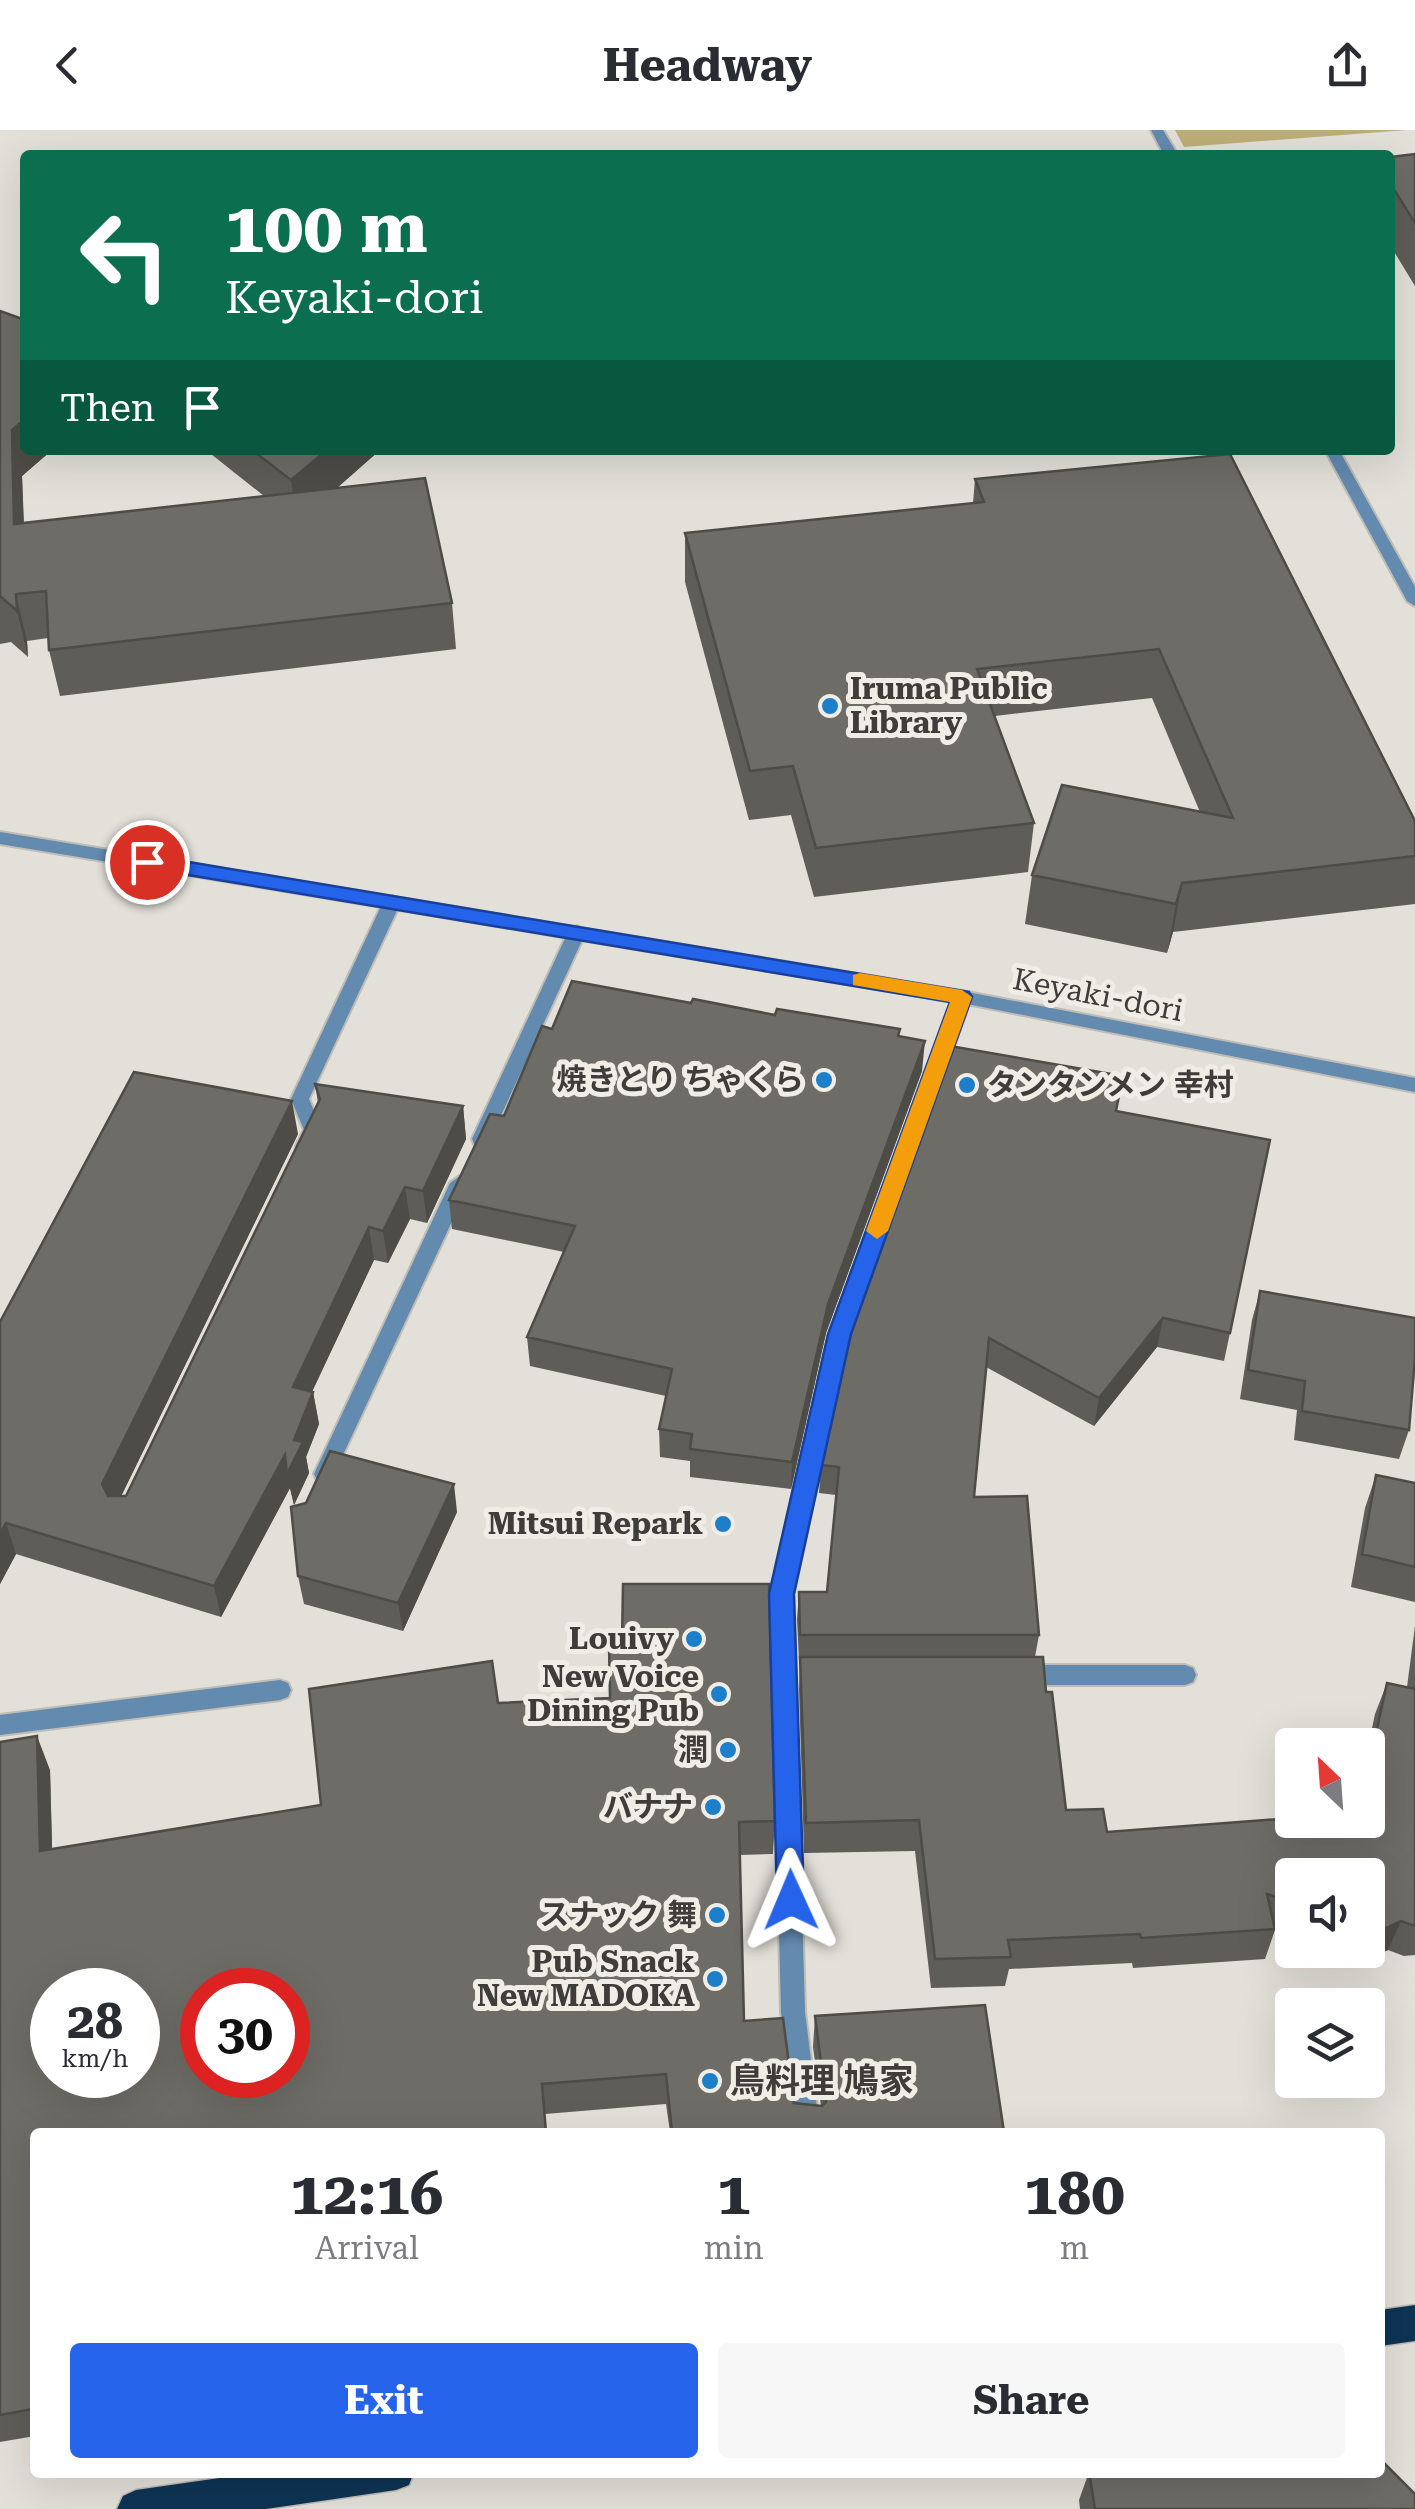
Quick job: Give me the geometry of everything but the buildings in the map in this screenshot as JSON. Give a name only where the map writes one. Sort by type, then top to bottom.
[{"type":"highway","points":[[1385,2327],[1415,2322]]},
{"type":"highway","points":[[136,2509],[256,2500],[366,2478]]},
{"type":"street","points":[[1335,455],[1415,601]]},
{"type":"street","name":"Keyaki-dori","points":[[0,838],[962,997],[1415,1085]]},
{"type":"street","points":[[296,1165],[313,1130],[300,1099],[392,902]]},
{"type":"street","points":[[317,1488],[578,932]]},
{"type":"street","points":[[808,2128],[793,2012],[796,1675],[782,1594],[840,1334],[962,997]]},
{"type":"street","points":[[985,1675],[1185,1676]]},
{"type":"street","points":[[0,1726],[280,1690]]},
{"type":"shaded area","points":[[1175,130],[1407,130],[1184,147]]},
{"type":"slow traffic","points":[[860,980],[962,997],[877,1231]]},
{"type":"place","name":"Iruma Public Library","points":[[830,706]]},
{"type":"place","name":"焼きとり ちゃくら","points":[[824,1080]]},
{"type":"place","name":"タンタンメン 幸村","points":[[967,1085]]},
{"type":"place","name":"Mitsui Repark","points":[[723,1524]]},
{"type":"place","name":"Louivy","points":[[694,1639]]},
{"type":"place","name":"New Voice Dining Pub","points":[[719,1694]]},
{"type":"place","name":"潤","points":[[728,1750]]},
{"type":"place","name":"バナナ","points":[[713,1807]]},
{"type":"place","name":"スナック 舞","points":[[717,1915]]},
{"type":"place","name":"Pub Snack New MADOKA","points":[[715,1979]]},
{"type":"place","name":"鳥料理 鳩家","points":[[710,2081]]},
{"type":"route","points":[[147,862],[962,997],[840,1334],[782,1594],[791,1900]]}]
